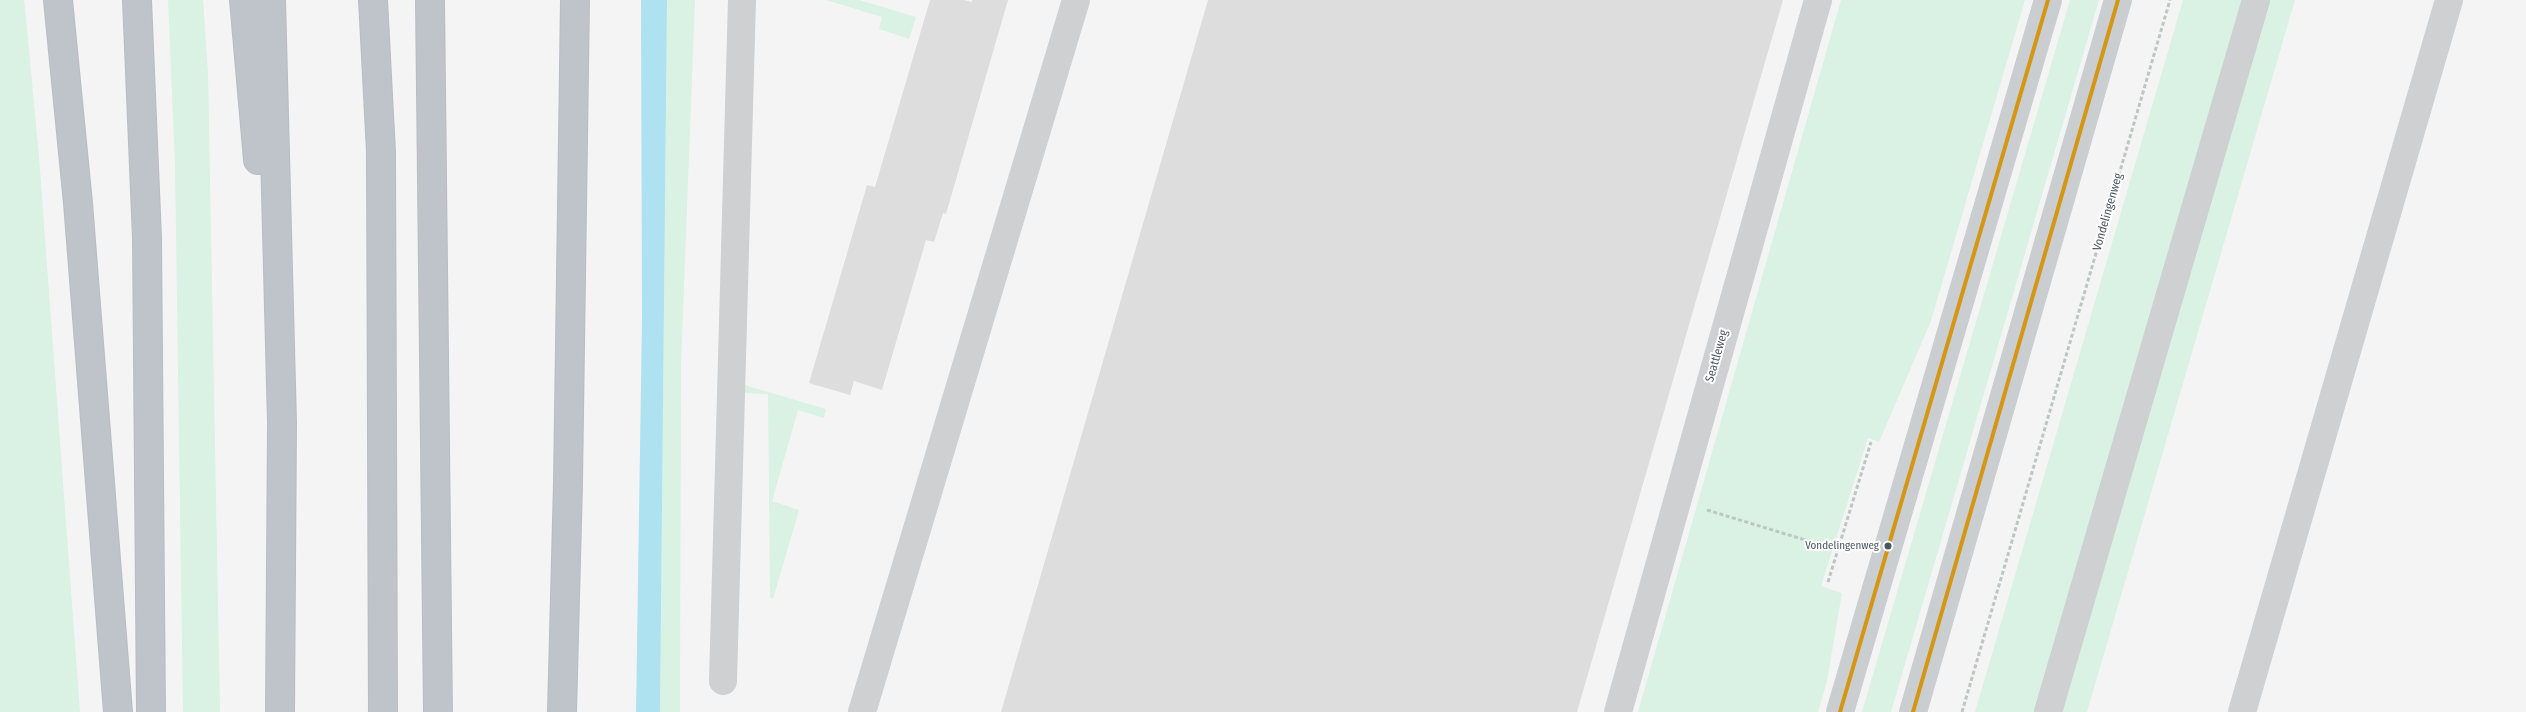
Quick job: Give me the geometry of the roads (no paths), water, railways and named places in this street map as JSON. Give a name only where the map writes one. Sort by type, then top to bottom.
[{"type":"highway","points":[[58,0],[78,203],[118,712]]},
{"type":"highway","points":[[137,0],[147,238],[151,712]]},
{"type":"highway","points":[[244,0],[282,423]]},
{"type":"highway","points":[[271,0],[282,423],[280,712]]},
{"type":"highway","points":[[372,0],[381,152],[384,712]]},
{"type":"highway","points":[[430,0],[438,712]]},
{"type":"highway","points":[[562,712],[568,483],[575,0]]},
{"type":"main road","points":[[1840,712],[2048,0]]},
{"type":"main road","points":[[1913,712],[2118,0]]},
{"type":"street","points":[[723,681],[742,0]]},
{"type":"street","points":[[862,712],[1076,0]]},
{"type":"street","name":"Seattleweg","points":[[1618,712],[1818,0]]},
{"type":"street","points":[[2048,712],[2256,0]]},
{"type":"street","points":[[2242,712],[2449,0]]},
{"type":"water","points":[[641,0],[667,0],[660,712],[636,712],[642,318]]},
{"type":"place","name":"Vondelingenweg","points":[[1888,546]]}]
